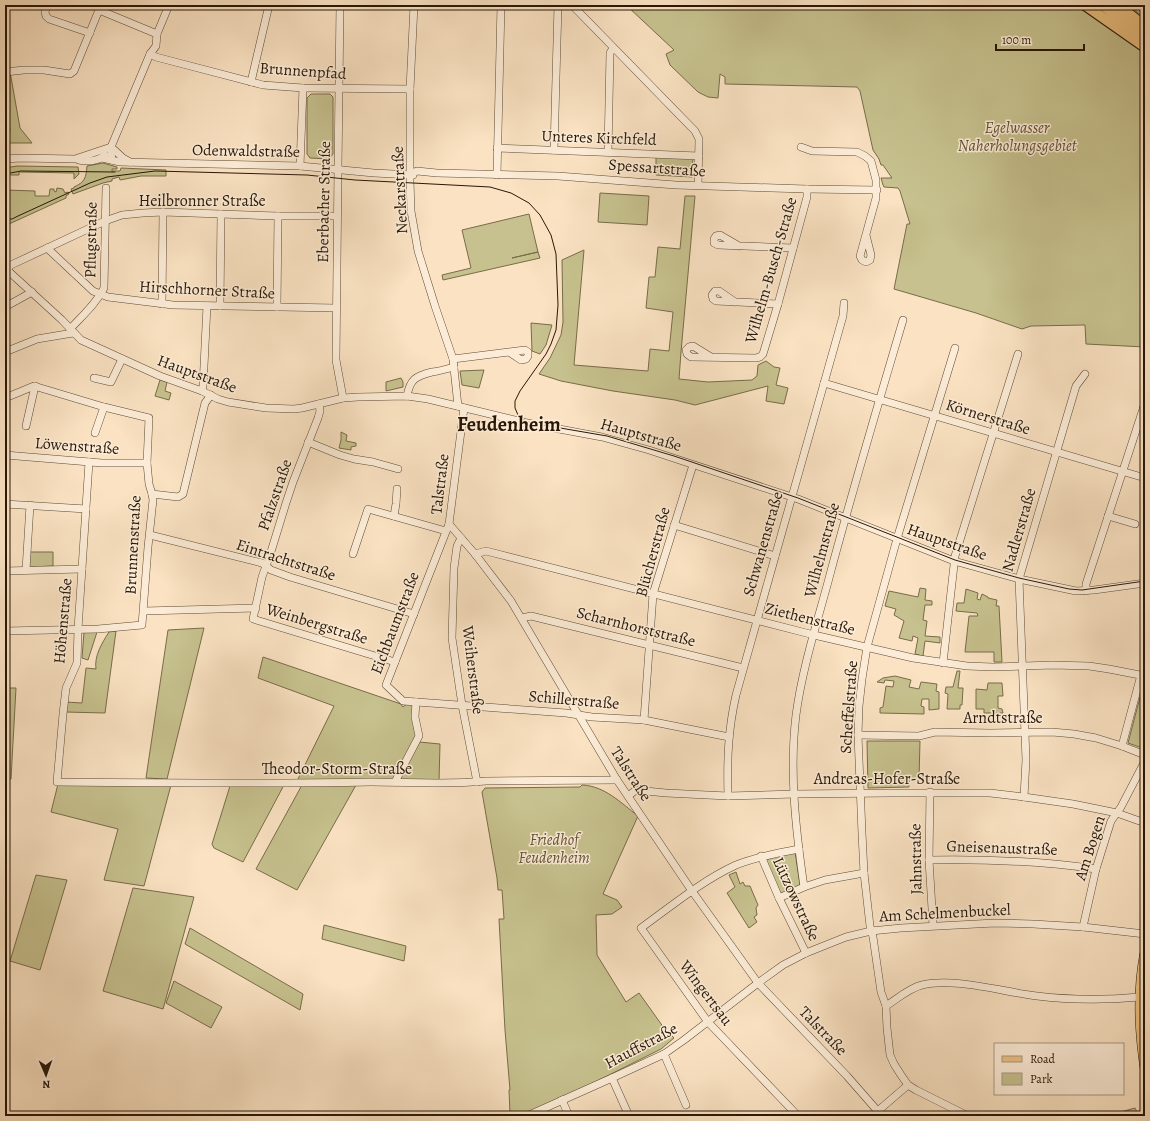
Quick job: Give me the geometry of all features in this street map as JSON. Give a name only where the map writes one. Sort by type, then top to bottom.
[{"type":"highway","points":[[1085,5],[1145,47]]},
{"type":"highway","points":[[1103,5],[1145,39]]},
{"type":"highway","points":[[1118,5],[1145,27]]},
{"type":"main road","points":[[1145,952],[1137,998],[1145,1069]]},
{"type":"street","points":[[47,5],[45,12],[49,19],[90,33]]},
{"type":"street","points":[[102,158],[111,147],[150,54],[150,44],[157,34],[169,5]]},
{"type":"street","points":[[251,82],[269,5]]},
{"type":"street","name":"Eberbacher Straße","points":[[340,5],[336,360],[343,398]]},
{"type":"street","name":"Neckarstraße","points":[[414,5],[410,89],[411,211],[418,251],[453,359],[461,407]]},
{"type":"street","points":[[497,175],[501,5]]},
{"type":"street","points":[[554,150],[558,5]]},
{"type":"street","points":[[572,5],[695,130],[699,139],[698,185]]},
{"type":"street","points":[[5,72],[44,70],[70,74],[74,71],[100,8],[157,34]]},
{"type":"street","points":[[608,152],[610,53],[614,48]]},
{"type":"street","name":"Brunnenpfad","points":[[150,54],[156,57],[251,82],[282,87],[410,89]]},
{"type":"street","points":[[300,166],[303,88]]},
{"type":"street","points":[[111,147],[112,160]]},
{"type":"street","points":[[111,147],[130,162]]},
{"type":"street","name":"Odenwaldstraße","points":[[75,159],[111,147]]},
{"type":"street","points":[[801,147],[812,151],[857,152],[871,161],[874,172],[876,198],[866,236]]},
{"type":"street","name":"Unteres Kirchfeld","points":[[497,148],[698,156]]},
{"type":"street","name":"Odenwaldstraße","points":[[5,159],[75,159],[93,161],[102,158],[120,162],[300,166],[374,173],[410,174]]},
{"type":"street","name":"Spessartstraße","points":[[410,174],[417,176],[437,173],[558,176],[665,184],[876,190]]},
{"type":"street","name":"Pflugstraße","points":[[71,331],[101,295],[104,288],[106,188]]},
{"type":"street","name":"Wilhelm-Busch-Straße","points":[[711,357],[760,357],[763,354],[807,197],[807,189]]},
{"type":"street","points":[[162,304],[163,212]]},
{"type":"street","name":"Heilbronner Straße","points":[[6,269],[11,265],[105,221],[122,216],[163,212],[278,216],[337,216]]},
{"type":"street","points":[[220,306],[221,214]]},
{"type":"street","points":[[277,307],[278,216]]},
{"type":"street","points":[[739,246],[793,248]]},
{"type":"street","name":"Hirschhorner Straße","points":[[47,248],[93,291],[108,297],[174,305],[336,308]]},
{"type":"street","name":"Hauptstraße","points":[[6,269],[62,320],[83,342],[160,376],[228,402],[266,408],[294,409],[343,398],[366,396],[408,396],[428,399],[527,423],[613,439],[674,457],[693,465],[791,496],[954,562],[1019,579],[1064,589],[1086,591],[1145,582]]},
{"type":"street","points":[[5,306],[32,292]]},
{"type":"street","points":[[735,302],[778,304]]},
{"type":"street","name":"Schwanenstraße","points":[[728,796],[727,755],[732,712],[756,620],[843,316],[844,303]]},
{"type":"street","points":[[202,391],[204,386],[207,306]]},
{"type":"street","name":"Wilhelmstraße","points":[[804,887],[799,849],[795,794],[793,747],[796,714],[802,680],[845,517],[903,320]]},
{"type":"street","points":[[5,352],[37,339],[71,331]]},
{"type":"street","name":"Scheffelstraße","points":[[908,1085],[900,1075],[890,1055],[886,1006],[881,992],[870,926],[864,873],[858,735],[862,679],[867,647],[897,539],[955,348]]},
{"type":"street","points":[[453,359],[509,352]]},
{"type":"street","points":[[943,663],[954,562],[1018,354]]},
{"type":"street","points":[[94,378],[111,382],[122,359]]},
{"type":"street","points":[[408,396],[410,385],[418,376],[454,367]]},
{"type":"street","name":"Nadlerstraße","points":[[1024,797],[1026,769],[1019,579],[1076,386],[1085,374]]},
{"type":"street","name":"Körnerstraße","points":[[824,383],[1145,478]]},
{"type":"street","points":[[26,426],[35,386]]},
{"type":"street","points":[[5,398],[35,386],[104,407],[96,433]]},
{"type":"street","points":[[152,494],[178,497],[183,494],[205,403],[211,396]]},
{"type":"street","points":[[1086,591],[1086,584],[1145,403]]},
{"type":"street","name":"Pfalzstraße","points":[[253,619],[262,577],[290,489],[319,416],[319,404]]},
{"type":"street","name":"Brunnenstraße","points":[[78,629],[142,625],[144,611],[153,500],[149,484],[147,463],[149,418],[104,407]]},
{"type":"street","name":"Talstraße","points":[[461,407],[449,524],[475,554],[511,601],[617,780],[692,891],[758,983],[847,1076],[880,1113]]},
{"type":"street","points":[[308,442],[340,455],[398,469]]},
{"type":"street","name":"Löwenstraße","points":[[5,455],[89,462],[147,463]]},
{"type":"street","name":"Höhenstraße","points":[[57,782],[66,688],[77,663],[89,462]]},
{"type":"street","name":"Blücherstraße","points":[[644,720],[653,594],[693,465]]},
{"type":"street","points":[[394,516],[397,489]]},
{"type":"street","points":[[5,504],[86,509]]},
{"type":"street","points":[[26,570],[30,505]]},
{"type":"street","points":[[353,554],[368,508],[446,532]]},
{"type":"street","points":[[1108,516],[1136,524]]},
{"type":"street","name":"Eichbaumstraße","points":[[416,702],[403,701],[386,685],[449,524]]},
{"type":"street","points":[[674,525],[775,556]]},
{"type":"street","name":"Eintrachtstraße","points":[[150,535],[262,563],[271,570],[290,577],[414,614]]},
{"type":"street","name":"Weiherstraße","points":[[461,538],[454,568],[452,638],[462,705],[477,782]]},
{"type":"street","name":"Ziethenstraße","points":[[475,554],[486,551],[814,635],[913,658],[943,663],[987,667],[1053,665],[1089,666],[1143,675]]},
{"type":"street","points":[[5,571],[82,569]]},
{"type":"street","name":"Weinbergstraße","points":[[144,611],[256,608]]},
{"type":"street","name":"Scharnhorststraße","points":[[522,618],[531,616],[743,668]]},
{"type":"street","name":"Weinbergstraße","points":[[253,619],[395,662]]},
{"type":"street","points":[[5,631],[78,629]]},
{"type":"street","points":[[1122,746],[1143,675]]},
{"type":"street","points":[[395,782],[419,736],[415,717],[416,702]]},
{"type":"street","name":"Schillerstraße","points":[[416,702],[566,712],[592,717],[644,720],[729,736]]},
{"type":"street","name":"Arndtstraße","points":[[858,735],[919,736],[935,732],[1052,732],[1096,738],[1145,755]]},
{"type":"street","name":"Am Bogen","points":[[1083,927],[1096,869],[1111,821],[1121,807],[1145,761]]},
{"type":"street","name":"Theodor-Storm-Straße","points":[[57,782],[469,783],[486,780],[617,780]]},
{"type":"street","name":"Andreas-Hofer-Straße","points":[[628,796],[636,790],[672,794],[728,796],[930,792],[990,793],[1073,804],[1116,813],[1145,822]]},
{"type":"street","name":"Jahnstraße","points":[[930,792],[929,860],[933,926]]},
{"type":"street","points":[[692,891],[712,878],[761,856],[799,849]]},
{"type":"street","name":"Lützowstraße","points":[[761,856],[779,898],[806,953]]},
{"type":"street","name":"Gneisenaustraße","points":[[929,860],[975,859],[1024,861],[1096,869]]},
{"type":"street","points":[[779,898],[825,880],[864,873]]},
{"type":"street","name":"Wingertsau","points":[[692,891],[641,928],[708,1022],[798,1116]]},
{"type":"street","name":"Am Schelmenbuckel","points":[[758,983],[783,965],[806,953],[846,937],[871,931],[933,926],[1009,923],[1083,927],[1145,934]]},
{"type":"street","name":"Hauffstraße","points":[[526,1116],[664,1054],[758,983]]},
{"type":"street","points":[[886,1006],[913,988],[934,983],[966,984],[1037,996],[1064,998],[1137,998]]},
{"type":"street","points":[[664,1054],[686,1105]]},
{"type":"street","points":[[612,1078],[629,1116]]},
{"type":"street","points":[[872,1116],[880,1113],[908,1085],[968,1116]]},
{"type":"street","points":[[562,1100],[569,1116]]},
{"type":"green space","points":[[5,5],[8,5],[9,38],[7,38],[9,66],[20,128],[32,143],[5,143],[10,130],[5,95]]},
{"type":"green space","name":"Egelwasser Naherholungsgebiet","points":[[626,5],[1081,5],[1145,50],[1145,347],[1086,344],[1085,325],[1031,326],[1022,329],[976,313],[894,289],[907,224],[910,224],[898,188],[884,187],[883,185],[881,178],[892,178],[883,165],[881,165],[873,150],[860,91],[857,87],[725,84],[725,77],[720,74],[718,98],[708,97],[698,92],[670,65],[666,54],[674,50]]},
{"type":"green space","points":[[1128,5],[1145,5],[1145,18]]},
{"type":"green space","points":[[311,94],[330,94],[333,97],[333,154],[329,159],[310,158],[307,154],[307,98]]},
{"type":"green space","points":[[656,155],[693,156],[692,177],[656,175]]},
{"type":"green space","points":[[103,163],[117,167],[117,169],[112,169],[112,171],[120,171],[121,168],[166,170],[166,176],[141,176],[120,180],[119,177],[112,179],[112,181],[73,194],[71,189],[81,183],[84,179],[87,166]]},
{"type":"green space","points":[[17,166],[78,167],[79,174],[74,179],[74,173],[19,172],[19,175],[5,175],[5,168]]},
{"type":"green space","points":[[57,188],[63,189],[65,193],[68,192],[69,194],[66,198],[9,224],[5,224],[5,190],[35,191],[35,196],[49,196],[50,189],[54,189],[56,192]]},
{"type":"green space","points":[[600,193],[649,196],[647,225],[598,222]]},
{"type":"green space","points":[[685,196],[695,196],[679,379],[708,382],[752,380],[757,376],[758,365],[766,361],[774,367],[780,368],[776,385],[788,388],[784,404],[766,401],[768,386],[695,405],[675,400],[613,391],[561,381],[539,374],[550,358],[561,335],[563,322],[562,260],[584,250],[574,365],[648,371],[650,349],[669,351],[673,312],[646,308],[649,277],[655,277],[658,247],[680,249]]},
{"type":"green space","points":[[529,214],[540,258],[443,280],[442,275],[471,268],[462,230]]},
{"type":"green space","points":[[531,323],[552,325],[546,345],[540,354],[532,351]]},
{"type":"green space","points":[[484,370],[479,388],[462,385],[460,371]]},
{"type":"green space","points":[[401,378],[403,387],[386,391],[386,382]]},
{"type":"green space","points":[[160,380],[167,382],[165,391],[171,393],[169,400],[155,396]]},
{"type":"green space","points":[[341,432],[347,435],[346,441],[356,443],[356,446],[351,447],[351,450],[339,448]]},
{"type":"green space","points":[[30,552],[53,552],[53,566],[29,567]]},
{"type":"green space","points":[[920,588],[926,589],[925,600],[932,601],[932,605],[925,605],[923,620],[927,621],[925,636],[940,637],[940,643],[925,641],[923,656],[915,654],[918,638],[913,636],[912,641],[899,638],[904,621],[894,615],[896,609],[885,606],[889,591],[918,597]]},
{"type":"green space","points":[[966,589],[978,593],[977,599],[980,600],[982,594],[988,598],[997,600],[996,606],[999,606],[1002,662],[994,662],[994,652],[965,652],[969,616],[978,616],[977,613],[956,611],[957,603],[964,603]]},
{"type":"green space","points":[[204,628],[167,779],[146,778],[168,630]]},
{"type":"green space","points":[[116,631],[105,713],[65,712],[66,702],[82,703],[86,668],[96,669],[97,654],[101,645],[109,632]]},
{"type":"green space","points":[[84,632],[97,632],[88,660],[82,658]]},
{"type":"green space","points":[[263,657],[401,704],[403,707],[408,703],[414,705],[419,742],[440,744],[439,781],[297,781],[334,706],[258,678]]},
{"type":"green space","points":[[957,671],[960,671],[958,688],[963,688],[962,705],[960,705],[960,709],[947,709],[948,694],[945,693],[946,687],[953,687]]},
{"type":"green space","points":[[895,676],[911,680],[909,687],[919,689],[921,682],[937,684],[936,691],[939,692],[939,709],[929,710],[929,699],[922,699],[921,706],[924,707],[924,714],[880,713],[880,708],[883,707],[886,686],[893,687],[894,681],[885,680],[884,683],[877,682],[883,678]]},
{"type":"green space","points":[[1145,682],[1145,749],[1128,743]]},
{"type":"green space","points":[[988,683],[1002,683],[1003,696],[998,696],[998,708],[1002,709],[1003,713],[984,713],[984,709],[976,709],[976,689],[987,690]]},
{"type":"green space","points":[[5,688],[16,688],[11,779],[5,779]]},
{"type":"green space","points":[[867,741],[920,741],[919,779],[909,780],[909,787],[868,788]]},
{"type":"green space","points":[[58,784],[171,785],[144,886],[104,880],[118,829],[51,812]]},
{"type":"green space","points":[[284,785],[243,862],[214,848],[212,844],[230,786]]},
{"type":"green space","points":[[302,785],[356,785],[297,890],[256,869]]},
{"type":"green space","name":"Friedhof Feudenheim","points":[[582,785],[598,788],[612,796],[638,816],[603,894],[617,900],[622,907],[612,914],[596,915],[597,955],[626,1002],[639,993],[664,1028],[674,1038],[661,1049],[591,1084],[520,1116],[513,1116],[510,1114],[510,1090],[499,919],[504,919],[502,890],[498,890],[482,792],[485,788],[580,787]]},
{"type":"green space","points":[[795,852],[800,885],[780,894],[765,858]]},
{"type":"green space","points":[[736,872],[740,884],[743,882],[745,886],[750,886],[758,905],[756,908],[757,915],[754,917],[757,922],[749,928],[727,893],[735,887],[729,875]]},
{"type":"green space","points":[[36,875],[67,880],[40,970],[10,961]]},
{"type":"green space","points":[[133,888],[194,897],[163,1009],[103,991]]},
{"type":"green space","points":[[324,925],[406,946],[404,961],[322,939]]},
{"type":"green space","points":[[190,928],[303,994],[300,1010],[185,944]]},
{"type":"green space","points":[[174,981],[222,1007],[211,1028],[166,1003]]},
{"type":"green space","points":[[1135,1108],[1139,1116],[1114,1116],[1117,1113]]},
{"type":"tram line","points":[[5,174],[21,171],[115,172]]},
{"type":"tram line","points":[[5,219],[12,219],[90,183],[107,177],[155,171],[307,175],[355,180],[490,187],[511,193],[529,203],[540,215],[551,235],[556,254],[558,305],[556,330],[546,354],[520,391],[515,401],[515,408],[518,415],[524,420],[531,423],[607,436],[674,456],[798,498],[955,560],[1019,578],[1069,589],[1082,590],[1145,581]]},
{"type":"district","name":"Feudenheim","points":[[509,424]]}]
